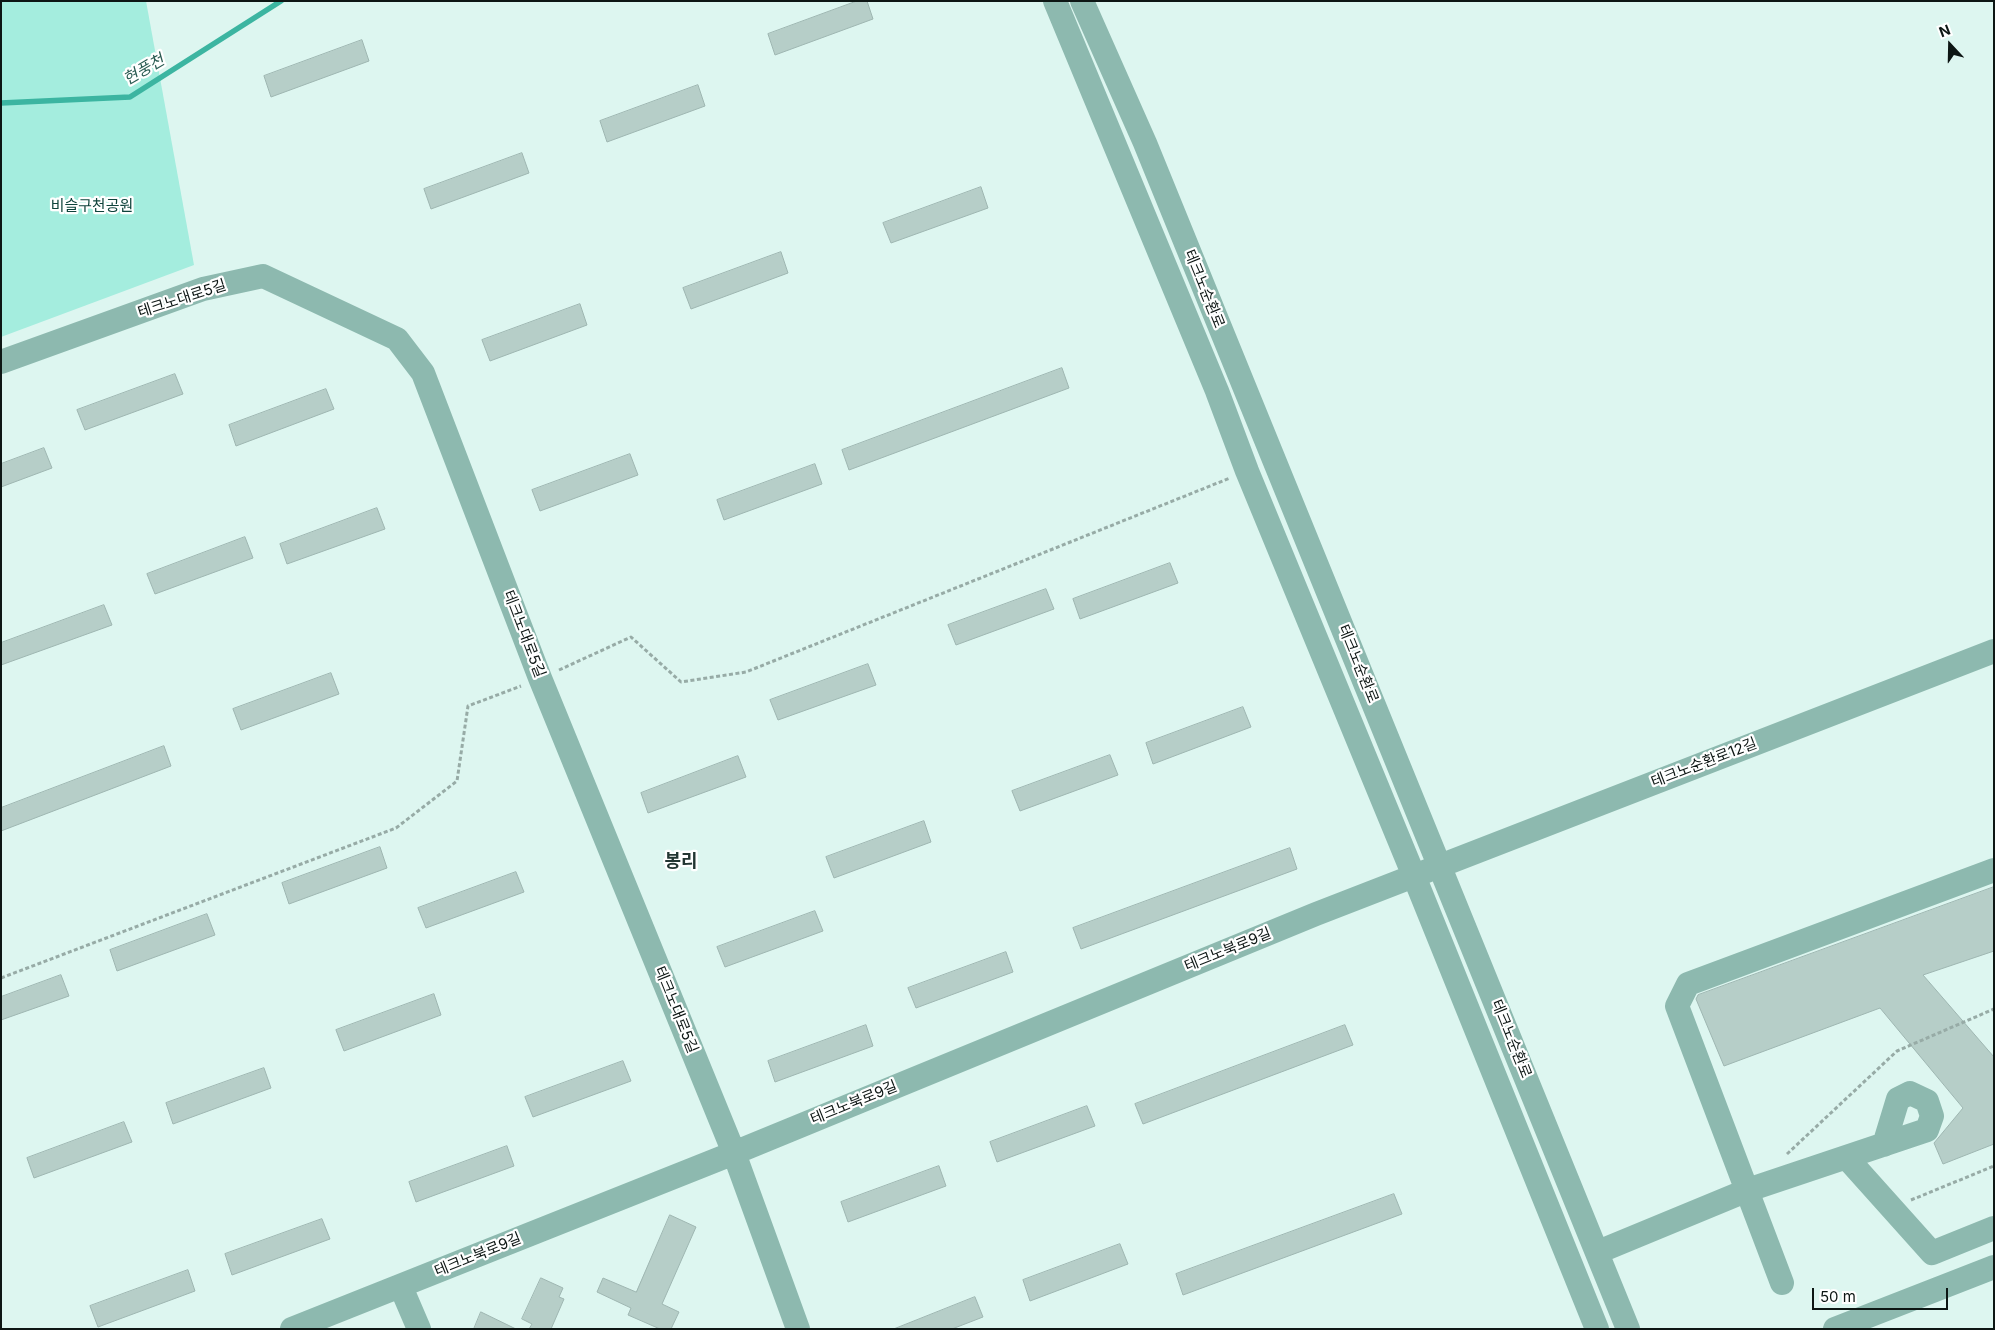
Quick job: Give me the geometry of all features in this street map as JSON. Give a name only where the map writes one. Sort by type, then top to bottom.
[{"type":"street","name":"테크노순환로","points":[[1055,1],[1217,391],[1247,471],[1414,876],[1597,1329]]},
{"type":"street","name":"테크노순환로","points":[[1082,1],[1144,143],[1440,864],[1628,1329]]},
{"type":"street","name":"테크노대로5길","points":[[1,362],[203,289],[263,276],[397,338],[422,373],[540,678],[734,1153],[798,1329]]},
{"type":"street","name":"테크노순환로12길","points":[[1414,876],[1440,864],[1994,652]]},
{"type":"street","points":[[1782,1283],[1677,1006],[1688,984],[1994,870]]},
{"type":"street","name":"테크노북로9길","points":[[292,1329],[734,1153],[1414,876]]},
{"type":"street","points":[[1598,1252],[1748,1190],[1884,1145]]},
{"type":"street","points":[[1846,1158],[1932,1253],[1994,1228]]},
{"type":"street","points":[[1835,1329],[1994,1267]]},
{"type":"street","points":[[401,1287],[419,1329]]},
{"type":"path","points":[[1,978],[396,828],[457,781],[468,706],[540,678],[631,637],[680,682],[746,672],[1247,471]]},
{"type":"path","points":[[1784,1157],[1898,1051],[1994,1010]]},
{"type":"path","points":[[1892,1208],[1994,1166]]},
{"type":"green space","name":"비슬구천공원","points":[[1,1],[146,1],[194,265],[1,337]]},
{"type":"building","points":[[857,1],[867,1],[873,19],[775,55],[768,34]]},
{"type":"building","points":[[362,40],[369,61],[271,97],[264,76]]},
{"type":"building","points":[[698,85],[705,106],[607,142],[600,121]]},
{"type":"building","points":[[522,153],[529,173],[431,209],[424,189]]},
{"type":"building","points":[[981,187],[988,208],[891,243],[883,223]]},
{"type":"building","points":[[781,252],[788,273],[691,309],[683,288]]},
{"type":"building","points":[[580,304],[587,325],[490,361],[482,340]]},
{"type":"building","points":[[1062,368],[1069,388],[849,470],[842,450]]},
{"type":"building","points":[[175,374],[183,394],[85,430],[77,410]]},
{"type":"building","points":[[326,389],[334,409],[236,446],[229,425]]},
{"type":"building","points":[[44,448],[52,468],[1,487],[1,464]]},
{"type":"building","points":[[630,454],[638,475],[540,511],[532,490]]},
{"type":"building","points":[[815,464],[822,484],[724,520],[717,500]]},
{"type":"building","points":[[377,508],[385,529],[287,564],[280,544]]},
{"type":"building","points":[[245,537],[253,558],[155,594],[147,574]]},
{"type":"building","points":[[1170,563],[1178,583],[1080,619],[1073,599]]},
{"type":"building","points":[[1046,589],[1054,609],[956,645],[948,625]]},
{"type":"building","points":[[104,605],[112,625],[1,665],[1,643]]},
{"type":"building","points":[[868,664],[876,685],[778,720],[770,700]]},
{"type":"building","points":[[331,673],[339,694],[241,730],[233,709]]},
{"type":"building","points":[[1243,707],[1251,727],[1153,764],[1146,743]]},
{"type":"building","points":[[164,746],[171,766],[1,831],[1,808]]},
{"type":"building","points":[[1110,755],[1118,775],[1020,811],[1012,791]]},
{"type":"building","points":[[738,756],[746,777],[648,813],[641,793]]},
{"type":"building","points":[[924,821],[931,842],[834,878],[826,857]]},
{"type":"building","points":[[380,847],[387,868],[289,904],[282,883]]},
{"type":"building","points":[[1290,848],[1297,869],[1081,949],[1073,928]]},
{"type":"building","points":[[516,872],[524,892],[426,928],[418,908]]},
{"type":"building","points":[[1994,887],[1994,951],[1923,975],[1994,1057],[1994,1144],[1943,1164],[1934,1143],[1963,1108],[1880,1008],[1724,1066],[1696,999],[1698,995]]},
{"type":"building","points":[[815,911],[823,931],[725,967],[717,947]]},
{"type":"building","points":[[207,914],[215,935],[117,971],[110,950]]},
{"type":"building","points":[[1006,952],[1013,972],[916,1008],[908,988]]},
{"type":"building","points":[[61,975],[69,996],[1,1020],[1,997]]},
{"type":"building","points":[[434,994],[441,1015],[344,1051],[336,1030]]},
{"type":"building","points":[[866,1025],[873,1046],[775,1082],[768,1061]]},
{"type":"building","points":[[1345,1025],[1353,1045],[1143,1124],[1135,1104]]},
{"type":"building","points":[[623,1061],[631,1081],[533,1117],[525,1097]]},
{"type":"building","points":[[264,1068],[271,1088],[173,1124],[166,1103]]},
{"type":"building","points":[[1087,1106],[1095,1126],[997,1162],[990,1142]]},
{"type":"building","points":[[124,1122],[132,1142],[34,1178],[27,1158]]},
{"type":"building","points":[[507,1146],[514,1166],[416,1202],[409,1182]]},
{"type":"building","points":[[939,1166],[946,1186],[848,1222],[841,1202]]},
{"type":"building","points":[[1394,1194],[1402,1214],[1183,1295],[1176,1274]]},
{"type":"building","points":[[670,1215],[696,1227],[662,1304],[679,1312],[671,1329],[660,1329],[628,1315],[631,1308],[597,1292],[603,1278],[636,1292]]},
{"type":"building","points":[[322,1219],[330,1239],[232,1275],[225,1254]]},
{"type":"building","points":[[1120,1244],[1128,1264],[1030,1301],[1023,1280]]},
{"type":"building","points":[[188,1270],[195,1291],[98,1327],[90,1306]]},
{"type":"building","points":[[541,1278],[563,1288],[559,1297],[564,1299],[551,1329],[529,1329],[532,1324],[522,1319]]},
{"type":"building","points":[[975,1297],[983,1317],[952,1329],[894,1329]]},
{"type":"building","points":[[481,1312],[516,1329],[474,1329]]},
{"type":"waterway","name":"현풍천","points":[[1,103],[130,97],[281,1]]},
{"type":"district","name":"봉리","points":[[681,862]]}]
